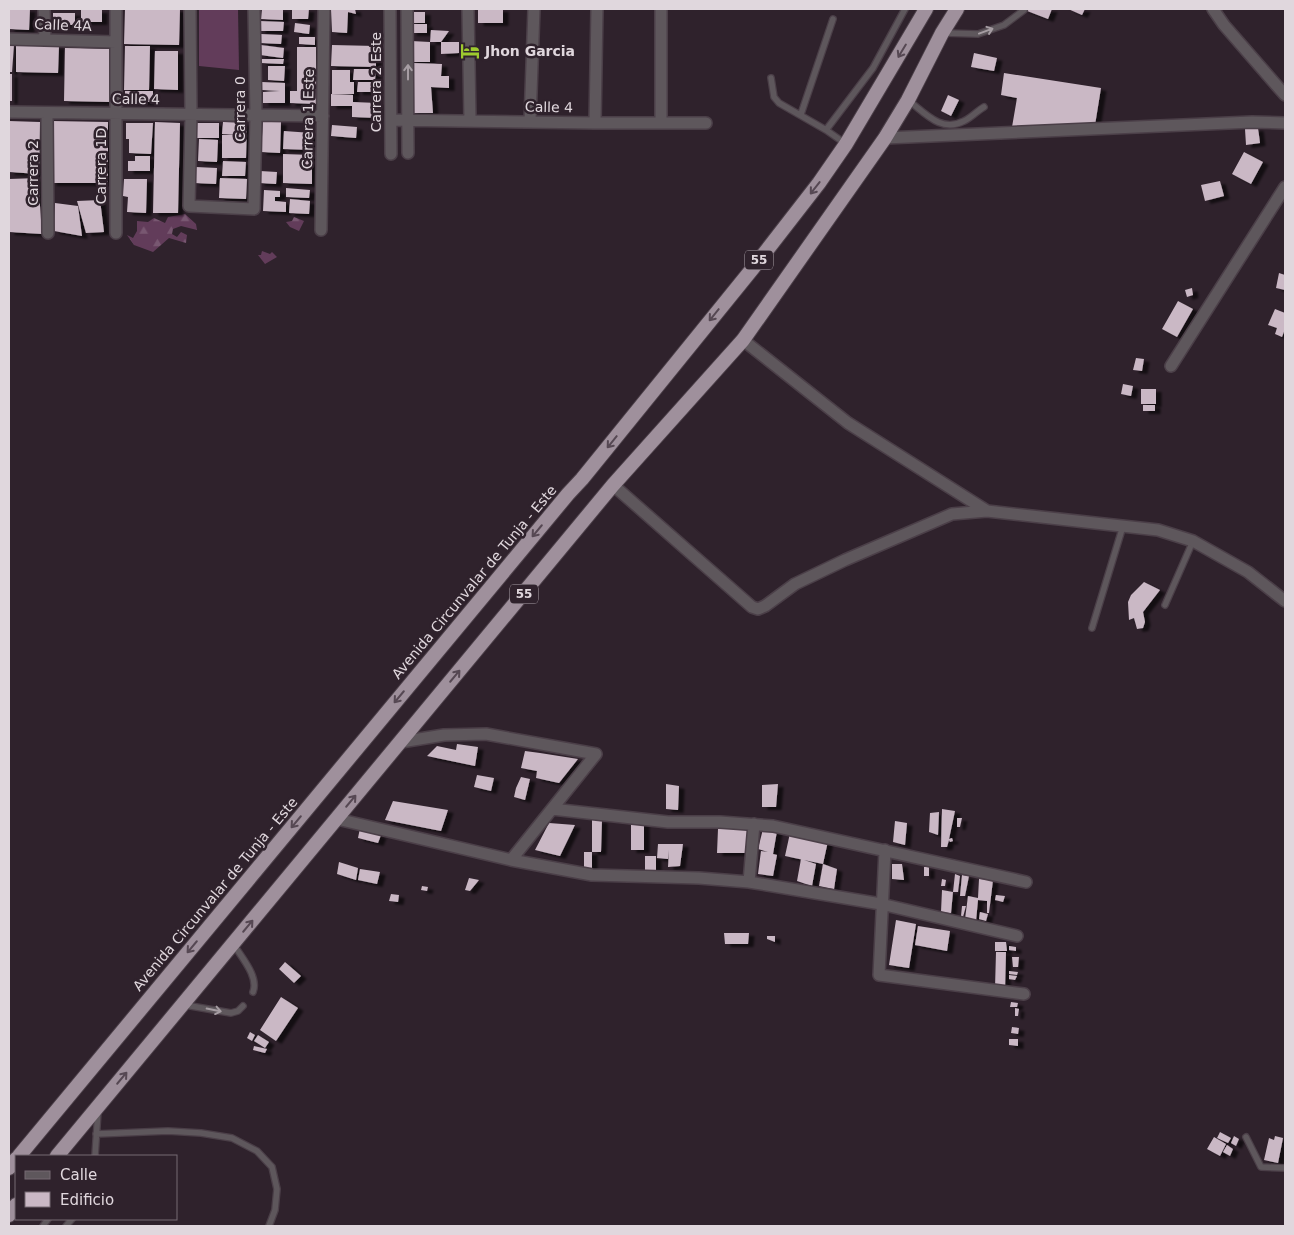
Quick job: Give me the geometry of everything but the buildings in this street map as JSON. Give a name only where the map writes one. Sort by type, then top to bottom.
[{"type":"highway","name":"55","points":[[58,1155],[613,486],[743,340],[886,138],[908,100],[942,33],[957,9]]},
{"type":"highway","name":"Avenida Circunvalar de Tunja - Este","points":[[20,1155],[555,509],[582,479],[753,268],[820,183],[846,144],[924,11]]},
{"type":"street","points":[[44,9],[45,40]]},
{"type":"street","name":"Carrera 1D","points":[[116,9],[116,233]]},
{"type":"street","points":[[190,9],[191,114]]},
{"type":"street","name":"Carrera 0","points":[[191,114],[189,206],[254,209],[256,115],[254,9]]},
{"type":"street","name":"Carrera 1 Este","points":[[321,230],[324,9]]},
{"type":"street","name":"Carrera 2 Este","points":[[390,9],[391,154]]},
{"type":"street","points":[[407,9],[408,154]]},
{"type":"street","points":[[468,9],[470,120]]},
{"type":"street","points":[[530,121],[534,9]]},
{"type":"street","points":[[595,124],[597,9]]},
{"type":"street","points":[[661,9],[661,123]]},
{"type":"street","points":[[1213,9],[1224,25],[1285,95]]},
{"type":"street","name":"Calle 4A","points":[[9,39],[116,42]]},
{"type":"street","name":"Calle 4","points":[[9,112],[323,116]]},
{"type":"street","name":"Carrera 2","points":[[47,113],[48,233]]},
{"type":"street","name":"Calle 4","points":[[391,120],[530,121],[595,124],[706,123]]},
{"type":"street","points":[[886,138],[1252,122],[1285,123]]},
{"type":"street","points":[[1171,366],[1285,187]]},
{"type":"street","points":[[743,340],[848,423],[987,511]]},
{"type":"street","points":[[613,486],[752,607],[758,609],[765,606],[794,584],[952,514],[987,511],[1158,530],[1193,541],[1248,572],[1285,601]]},
{"type":"street","points":[[401,742],[444,735],[486,734],[596,754],[511,860]]},
{"type":"street","points":[[552,809],[668,822],[720,822],[773,826],[1026,882]]},
{"type":"street","points":[[337,818],[511,860],[592,875],[681,877],[749,882],[881,904],[1017,936]]},
{"type":"street","points":[[749,882],[754,824]]},
{"type":"street","points":[[885,850],[879,975],[1024,994]]},
{"type":"lane","points":[[826,130],[873,68],[905,9]]},
{"type":"lane","points":[[942,33],[978,34],[1004,24],[1024,10]]},
{"type":"lane","points":[[801,114],[833,19]]},
{"type":"lane","points":[[771,78],[774,97],[779,103],[801,114],[846,144]]},
{"type":"lane","points":[[908,100],[943,126],[964,121],[984,107]]},
{"type":"lane","points":[[1092,628],[1122,526]]},
{"type":"lane","points":[[1165,605],[1193,541]]},
{"type":"lane","points":[[233,944],[254,979],[255,986],[253,992]]},
{"type":"lane","points":[[183,1004],[231,1013],[238,1011],[243,1006]]},
{"type":"lane","points":[[94,1155],[99,1106]]},
{"type":"lane","points":[[96,1134],[168,1131],[201,1133],[232,1138],[257,1151],[272,1167],[278,1189],[275,1210],[269,1226]]},
{"type":"lane","points":[[1246,1137],[1261,1168],[1285,1168]]},
{"type":"green space","points":[[199,9],[238,9],[239,70],[199,66]]},
{"type":"green space","points":[[185,214],[196,224],[197,230],[181,226],[173,229],[172,234],[177,237],[181,232],[187,235],[186,243],[169,238],[153,252],[134,245],[127,235],[133,238],[137,231],[137,221],[148,222],[154,218],[165,223],[168,217]]},
{"type":"green space","points":[[294,217],[304,221],[299,231],[290,227],[286,222],[292,221]]},
{"type":"green space","points":[[262,251],[270,254],[272,252],[277,257],[265,264],[258,255],[261,255]]},
{"type":"place","name":"Jhon Garcia","points":[[470,51]]}]
